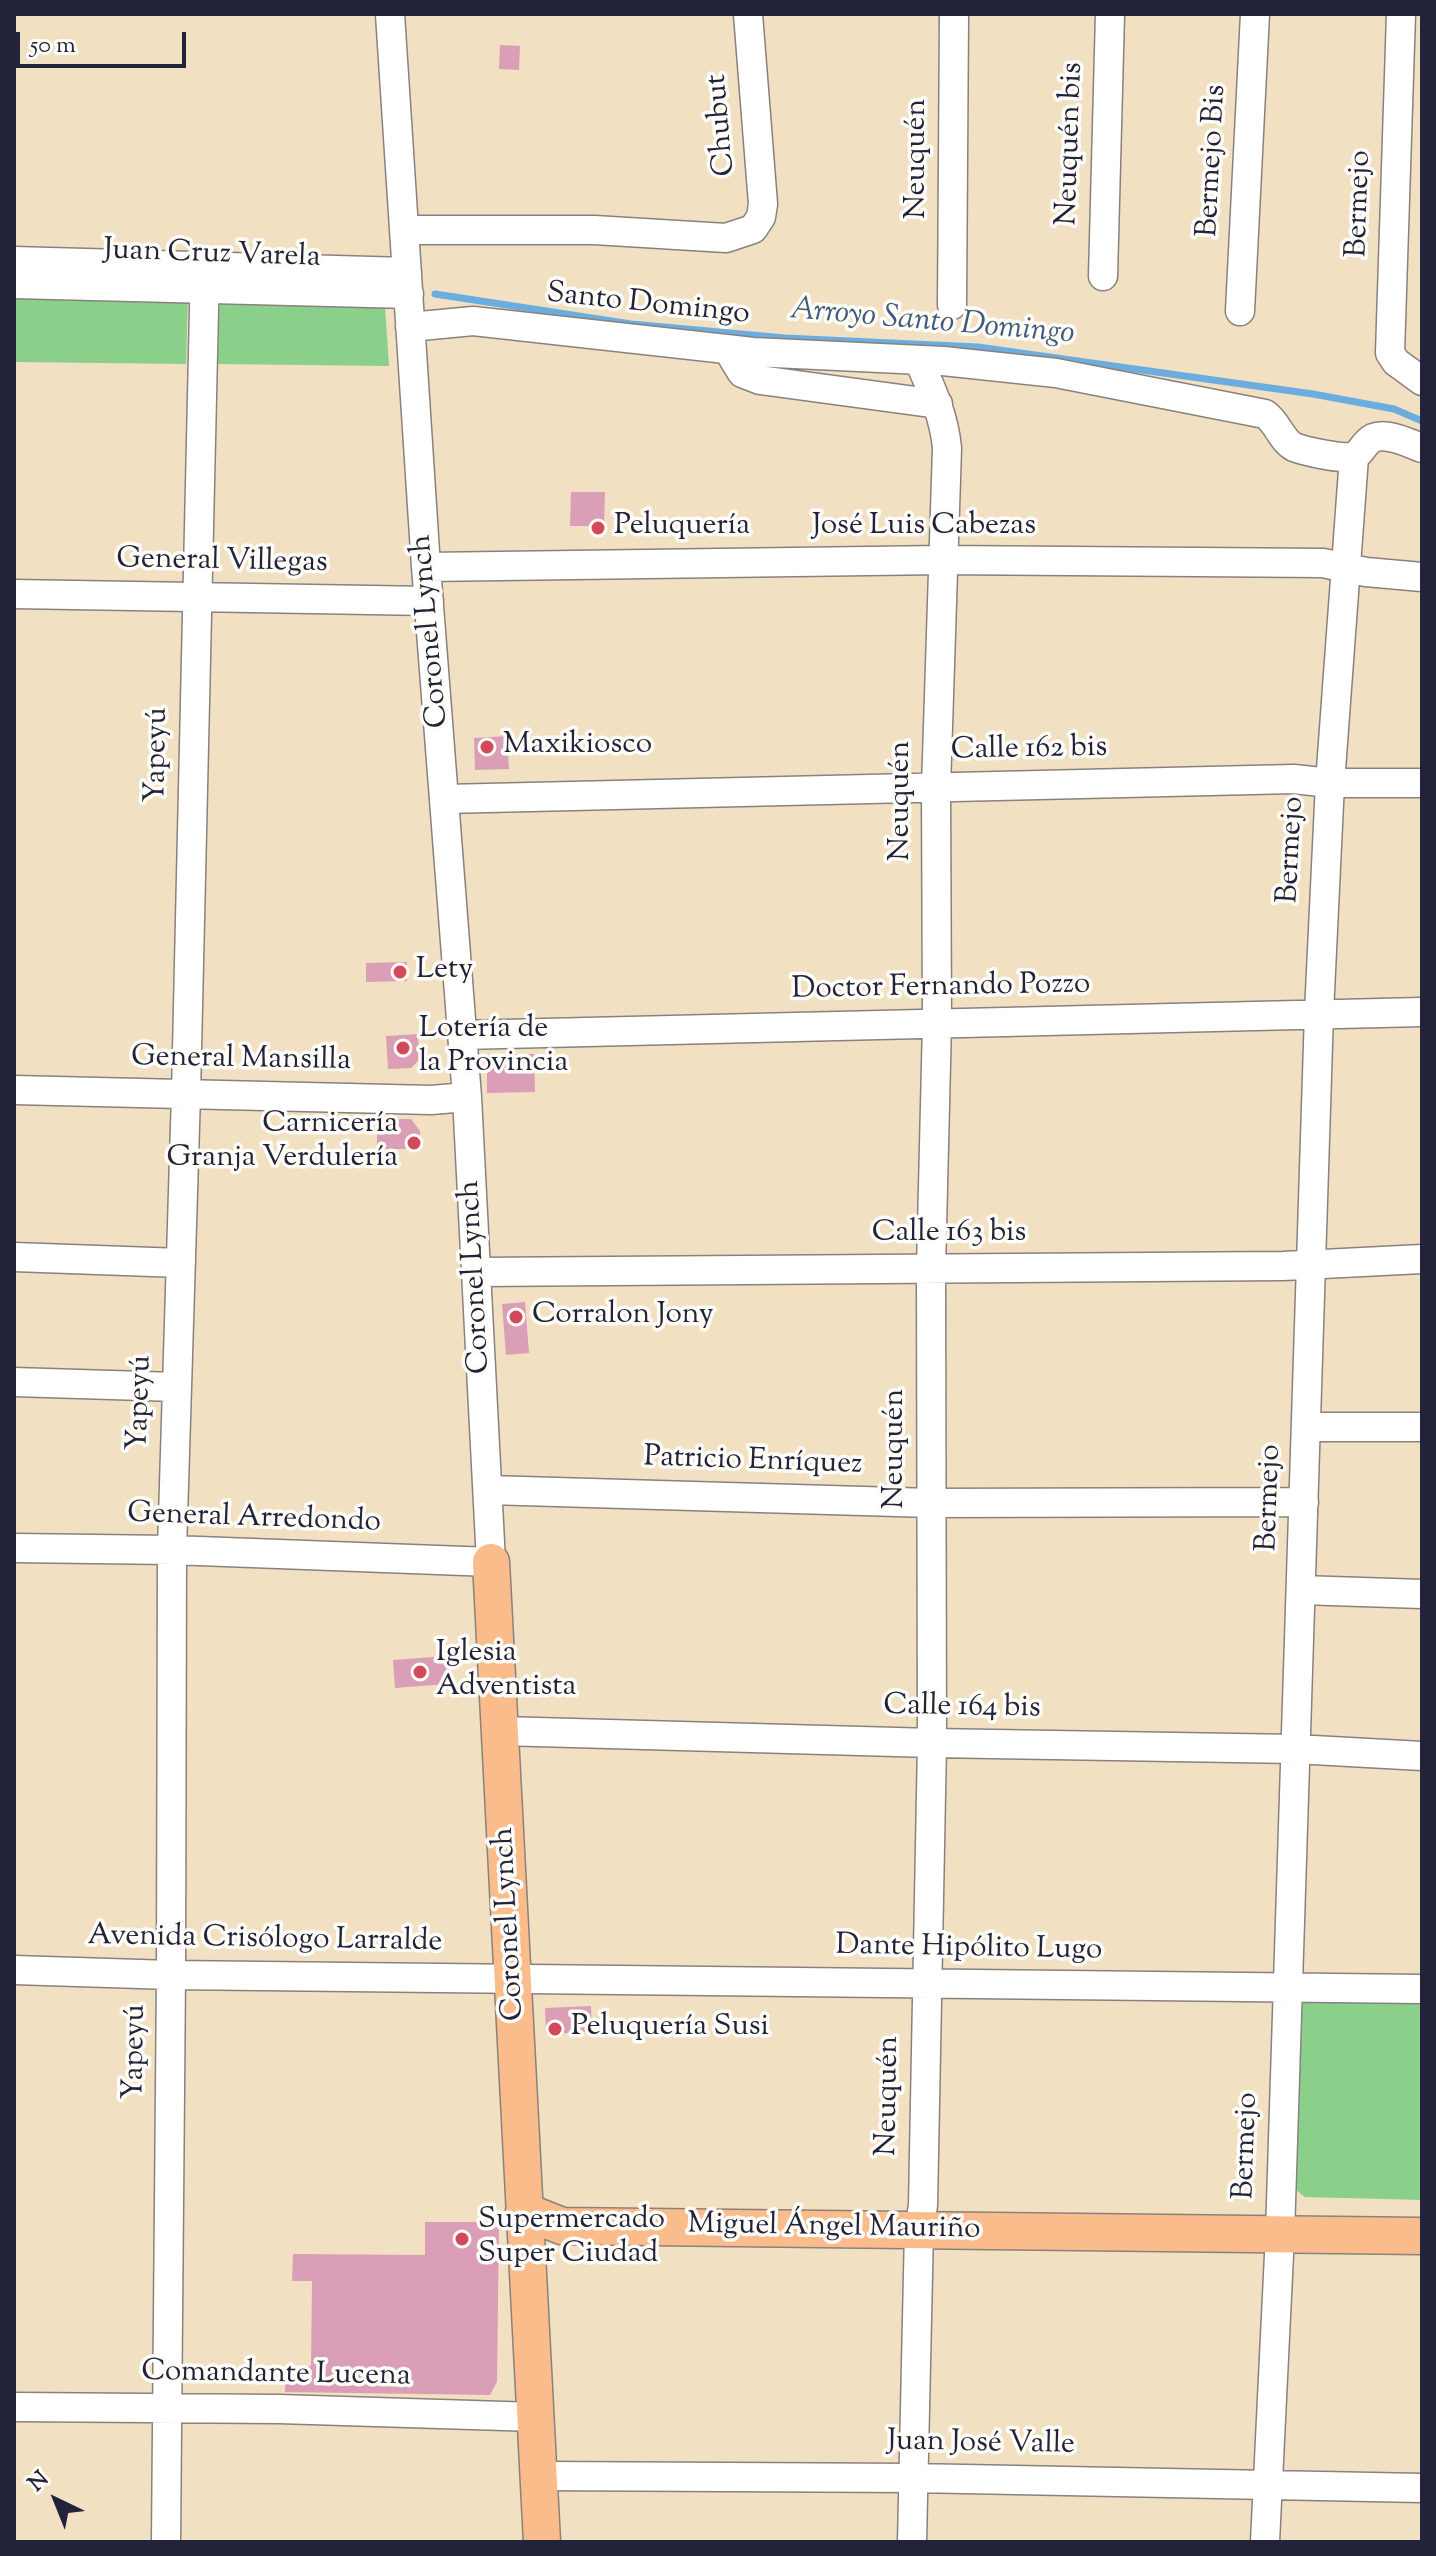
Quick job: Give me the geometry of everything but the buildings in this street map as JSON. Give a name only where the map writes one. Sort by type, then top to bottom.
[{"type":"main road","name":"Coronel Lynch","points":[[491,1562],[542,2542]]},
{"type":"main road","name":"Miguel Ángel Mauriño","points":[[524,2211],[562,2226],[921,2217],[1280,2223],[1422,2236]]},
{"type":"main road","name":"Miguel Ángel Mauriño","points":[[1280,2223],[1422,2214]]},
{"type":"street","name":"Coronel Lynch","points":[[390,14],[426,567],[467,1097],[491,1562]]},
{"type":"street","name":"Chubut","points":[[405,230],[594,230],[726,238],[753,229],[761,217],[763,204],[748,14]]},
{"type":"street","name":"Neuquén","points":[[952,305],[954,14]]},
{"type":"street","name":"Neuquén bis","points":[[1103,276],[1110,14]]},
{"type":"street","name":"Bermejo Bis","points":[[1240,311],[1255,14]]},
{"type":"street","name":"Bermejo","points":[[1401,14],[1390,353],[1396,362],[1422,381]]},
{"type":"street","points":[[14,261],[204,278]]},
{"type":"street","name":"Juan Cruz Varela","points":[[14,284],[204,278],[408,283]]},
{"type":"street","name":"Yapeyú","points":[[166,2542],[172,1550],[186,1094],[204,278]]},
{"type":"street","name":"Santo Domingo","points":[[410,327],[473,321],[728,350],[1056,373],[1265,414],[1293,446],[1345,459],[1354,457]]},
{"type":"street","points":[[728,350],[742,373],[760,380],[938,404]]},
{"type":"street","name":"Neuquén","points":[[912,2542],[932,1743],[931,1269],[937,1023],[936,788],[947,448],[945,426],[938,404],[919,361]]},
{"type":"street","points":[[1354,457],[1373,438],[1387,436],[1422,448]]},
{"type":"street","name":"Bermejo","points":[[1265,2542],[1280,2223],[1319,1013],[1330,783],[1354,457]]},
{"type":"street","name":"José Luis Cabezas","points":[[426,567],[942,560],[1323,563],[1366,572],[1422,577]]},
{"type":"street","name":"General Villegas","points":[[14,594],[429,601]]},
{"type":"street","name":"Calle 162 bis","points":[[445,799],[1294,779],[1330,783],[1422,783]]},
{"type":"street","name":"Doctor Fernando Pozzo","points":[[462,1035],[1422,1012]]},
{"type":"street","name":"General Mansilla","points":[[14,1090],[431,1100],[467,1097]]},
{"type":"street","points":[[14,1257],[181,1263]]},
{"type":"street","name":"Calle 163 bis","points":[[477,1272],[1283,1266],[1422,1259]]},
{"type":"street","points":[[14,1382],[176,1387]]},
{"type":"street","points":[[1308,1427],[1422,1427]]},
{"type":"street","name":"Patricio Enríquez","points":[[488,1490],[931,1503],[1304,1502]]},
{"type":"street","name":"General Arredondo","points":[[14,1548],[172,1550],[491,1562]]},
{"type":"street","points":[[1301,1590],[1422,1594]]},
{"type":"street","name":"Calle 164 bis","points":[[501,1731],[1295,1749],[1422,1756]]},
{"type":"street","name":"Avenida Crisólogo Larralde","points":[[14,1970],[171,1975],[514,1978]]},
{"type":"street","name":"Dante Hipólito Lugo","points":[[514,1978],[1422,1989]]},
{"type":"street","name":"Comandante Lucena","points":[[14,2407],[536,2417]]},
{"type":"street","name":"Juan José Valle","points":[[539,2476],[913,2478],[1422,2488]]},
{"type":"green space","points":[[14,292],[188,298],[186,364],[14,362]]},
{"type":"green space","points":[[220,299],[385,306],[389,366],[216,364]]},
{"type":"green space","points":[[1422,2000],[1422,2200],[1305,2197],[1292,2187],[1298,2001]]},
{"type":"waterway","name":"Arroyo Santo Domingo","points":[[435,294],[631,324],[785,338],[978,347],[1313,394],[1394,409],[1422,421]]},
{"type":"place","name":"Peluquería","points":[[598,528]]},
{"type":"place","name":"Maxikiosco","points":[[487,747]]},
{"type":"place","name":"Lety","points":[[400,972]]},
{"type":"place","name":"Lotería de la Provincia","points":[[403,1048]]},
{"type":"place","name":"Carnicería Granja Verdulería","points":[[414,1143]]},
{"type":"place","name":"Corralon Jony","points":[[516,1317]]},
{"type":"place","name":"Iglesia Adventista","points":[[420,1672]]},
{"type":"place","name":"Peluquería Susi","points":[[555,2029]]},
{"type":"place","name":"Supermercado Super Ciudad","points":[[462,2239]]}]
